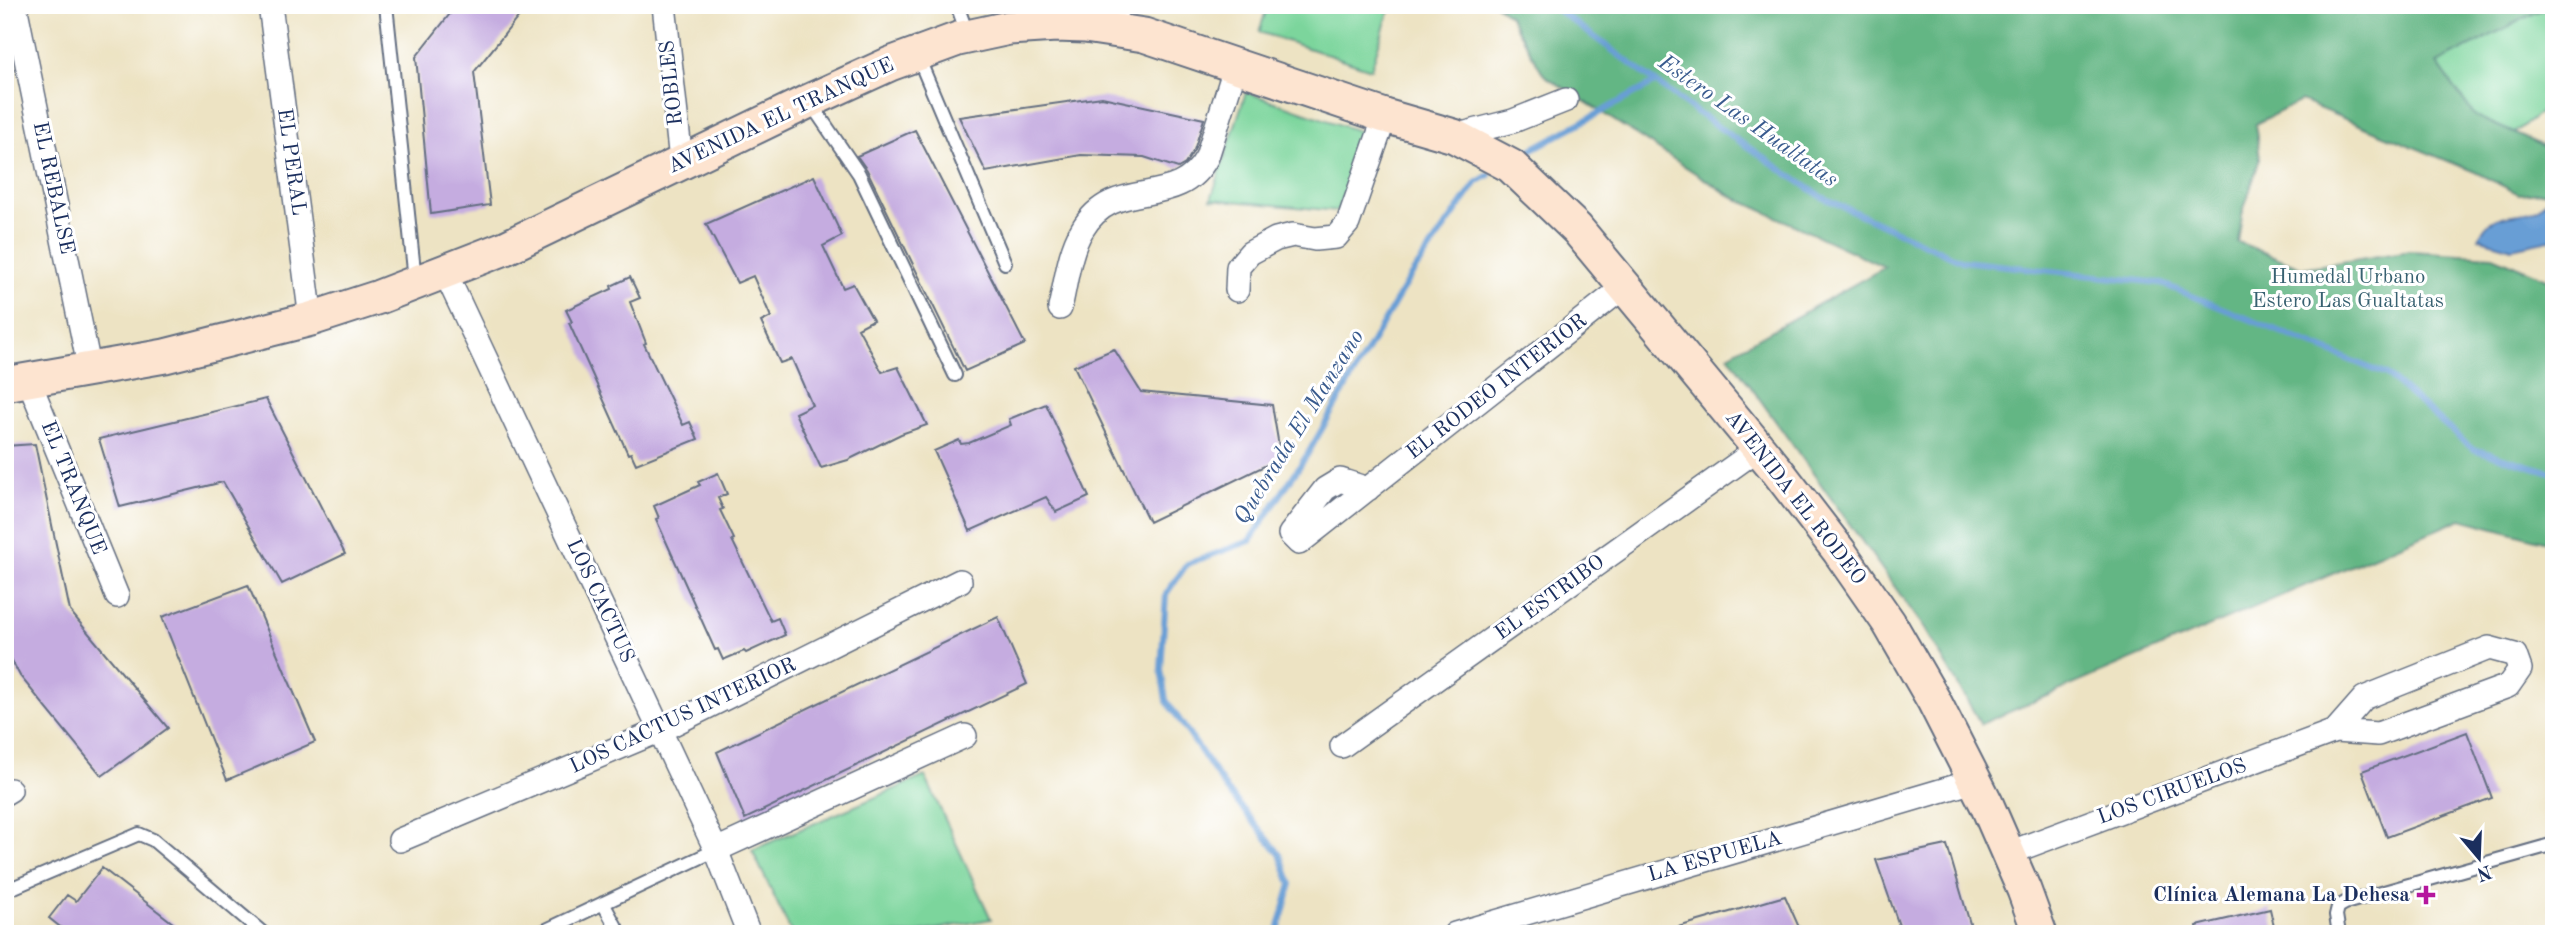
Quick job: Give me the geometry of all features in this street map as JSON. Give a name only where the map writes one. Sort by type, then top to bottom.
[{"type":"street","name":"EL REBALSE","points":[[15,5],[90,371]]},
{"type":"street","name":"EL PERAL","points":[[270,5],[311,319]]},
{"type":"street","name":"ROBLES","points":[[664,5],[681,161]]},
{"type":"street","name":"AVENIDA EL TRANQUE","points":[[17,382],[165,356],[311,319],[430,278],[565,221],[681,161],[916,53],[968,36],[1009,28],[1071,25],[1120,18],[1158,39],[1385,116],[1454,136]]},
{"type":"street","points":[[1060,308],[1077,237],[1091,216],[1113,201],[1127,196],[1175,188],[1185,183],[1202,167],[1208,157],[1236,65]]},
{"type":"street","points":[[1454,136],[1513,121],[1566,100]]},
{"type":"street","points":[[1237,290],[1238,267],[1250,253],[1276,239],[1293,235],[1315,239],[1336,237],[1348,223],[1385,116]]},
{"type":"street","name":"AVENIDA EL RODEO","points":[[1454,136],[1511,166],[1577,229],[1839,551],[1889,623],[1934,701],[2009,853],[2040,934]]},
{"type":"street","name":"LOS CACTUS","points":[[430,278],[661,730],[716,850],[749,934]]},
{"type":"street","name":"EL RODEO INTERIOR","points":[[1368,489],[1625,286]]},
{"type":"street","name":"EL TRANQUE","points":[[17,382],[117,596]]},
{"type":"street","name":"EL ESTRIBO","points":[[1342,746],[1758,449]]},
{"type":"street","name":"LOS CACTUS INTERIOR","points":[[400,840],[661,730],[961,581]]},
{"type":"street","name":"LOS CIRUELOS","points":[[2009,853],[2335,731],[2378,734],[2508,686],[2520,669],[2515,655],[2489,648],[2364,698],[2335,731]]},
{"type":"street","points":[[716,850],[965,736]]},
{"type":"street","name":"LA ESPUELA","points":[[1455,934],[1974,781]]},
{"type":"lane","points":[[386,5],[430,278]]},
{"type":"lane","points":[[957,5],[968,36]]},
{"type":"lane","points":[[916,53],[1005,263]]},
{"type":"lane","points":[[809,101],[859,174],[955,375]]},
{"type":"lane","points":[[5,891],[139,834],[153,840],[264,934]]},
{"type":"lane","points":[[2339,933],[2336,915],[2338,908],[2345,904],[2554,844]]},
{"type":"lane","points":[[538,934],[716,850]]},
{"type":"lane","points":[[603,903],[620,934]]},
{"type":"green space","points":[[1268,5],[1391,5],[1371,69],[1259,32]]},
{"type":"green space","name":"Humedal Urbano Estero Las Gualtatas","points":[[1496,5],[2550,5],[2437,63],[2475,116],[2554,151],[2554,191],[2519,194],[2475,172],[2301,101],[2255,124],[2260,158],[2242,215],[2238,242],[2303,268],[2410,251],[2493,256],[2554,282],[2554,544],[2461,519],[1981,724],[1925,629],[1728,355],[1885,267],[1731,196],[1544,75],[1509,15]]},
{"type":"green space","points":[[2554,5],[2554,103],[2514,133],[2475,116],[2437,63]]},
{"type":"green space","points":[[1246,92],[1367,134],[1337,211],[1211,199]]},
{"type":"green space","points":[[925,776],[991,919],[910,934],[792,934],[752,850]]},
{"type":"water","points":[[2554,191],[2554,239],[2512,248],[2479,238],[2491,222],[2531,211],[2540,206]]},
{"type":"building","points":[[457,5],[528,5],[474,72],[490,205],[431,214],[416,57]]},
{"type":"building","points":[[1102,97],[1204,119],[1194,150],[1185,164],[1178,168],[1144,157],[1081,155],[986,172],[959,117]]},
{"type":"building","points":[[915,130],[1025,344],[965,371],[867,170],[857,156]]},
{"type":"building","points":[[814,176],[842,236],[823,246],[843,288],[853,284],[873,320],[858,328],[882,372],[898,367],[927,425],[901,434],[848,460],[821,468],[795,413],[812,405],[792,359],[780,363],[761,322],[771,317],[753,276],[737,283],[706,224]]},
{"type":"building","points":[[630,277],[640,298],[630,302],[646,343],[644,344],[683,425],[690,422],[698,439],[636,464],[631,453],[628,454],[569,323],[572,322],[566,310],[612,289],[611,286]]},
{"type":"building","points":[[1114,349],[1141,392],[1272,405],[1281,458],[1149,522],[1074,366]]},
{"type":"building","points":[[266,399],[345,554],[282,584],[223,482],[120,507],[99,439]]},
{"type":"building","points":[[1046,404],[1089,497],[1056,512],[1046,497],[970,531],[934,451],[959,440],[961,444],[969,443],[1011,425],[1009,419]]},
{"type":"building","points":[[35,444],[70,611],[168,728],[102,776],[20,676],[5,647],[5,446]]},
{"type":"building","points":[[718,473],[727,494],[718,498],[723,509],[720,510],[734,539],[732,540],[771,621],[778,618],[785,635],[746,653],[744,651],[723,660],[718,649],[715,650],[656,519],[659,518],[654,506],[700,485],[698,482]]},
{"type":"building","points":[[248,585],[315,742],[227,780],[162,617]]},
{"type":"building","points":[[998,617],[1027,684],[745,819],[717,752]]},
{"type":"building","points":[[2467,732],[2492,798],[2387,837],[2362,771]]},
{"type":"building","points":[[1947,845],[1973,934],[1902,934],[1876,860]]},
{"type":"building","points":[[102,868],[187,934],[69,934],[49,918],[67,895],[76,901]]},
{"type":"building","points":[[1785,896],[1802,934],[1672,934],[1671,929]]},
{"type":"building","points":[[2270,909],[2275,931],[2264,934],[2198,934],[2197,926]]},
{"type":"waterway","name":"Estero Las Hualtatas","points":[[1551,5],[1696,112],[1822,197],[1962,261],[2160,283],[2387,375],[2473,449],[2554,473]]},
{"type":"waterway","name":"Quebrada El Manzano","points":[[1525,153],[1656,82]]},
{"type":"waterway","name":"Quebrada El Manzano","points":[[1277,934],[1291,884],[1280,854],[1227,790],[1166,700],[1161,669],[1166,594],[1187,564],[1250,541],[1307,455],[1408,280],[1477,182],[1489,175]]},
{"type":"place","name":"Clínica Alemana La Dehesa","points":[[2426,895]]}]
